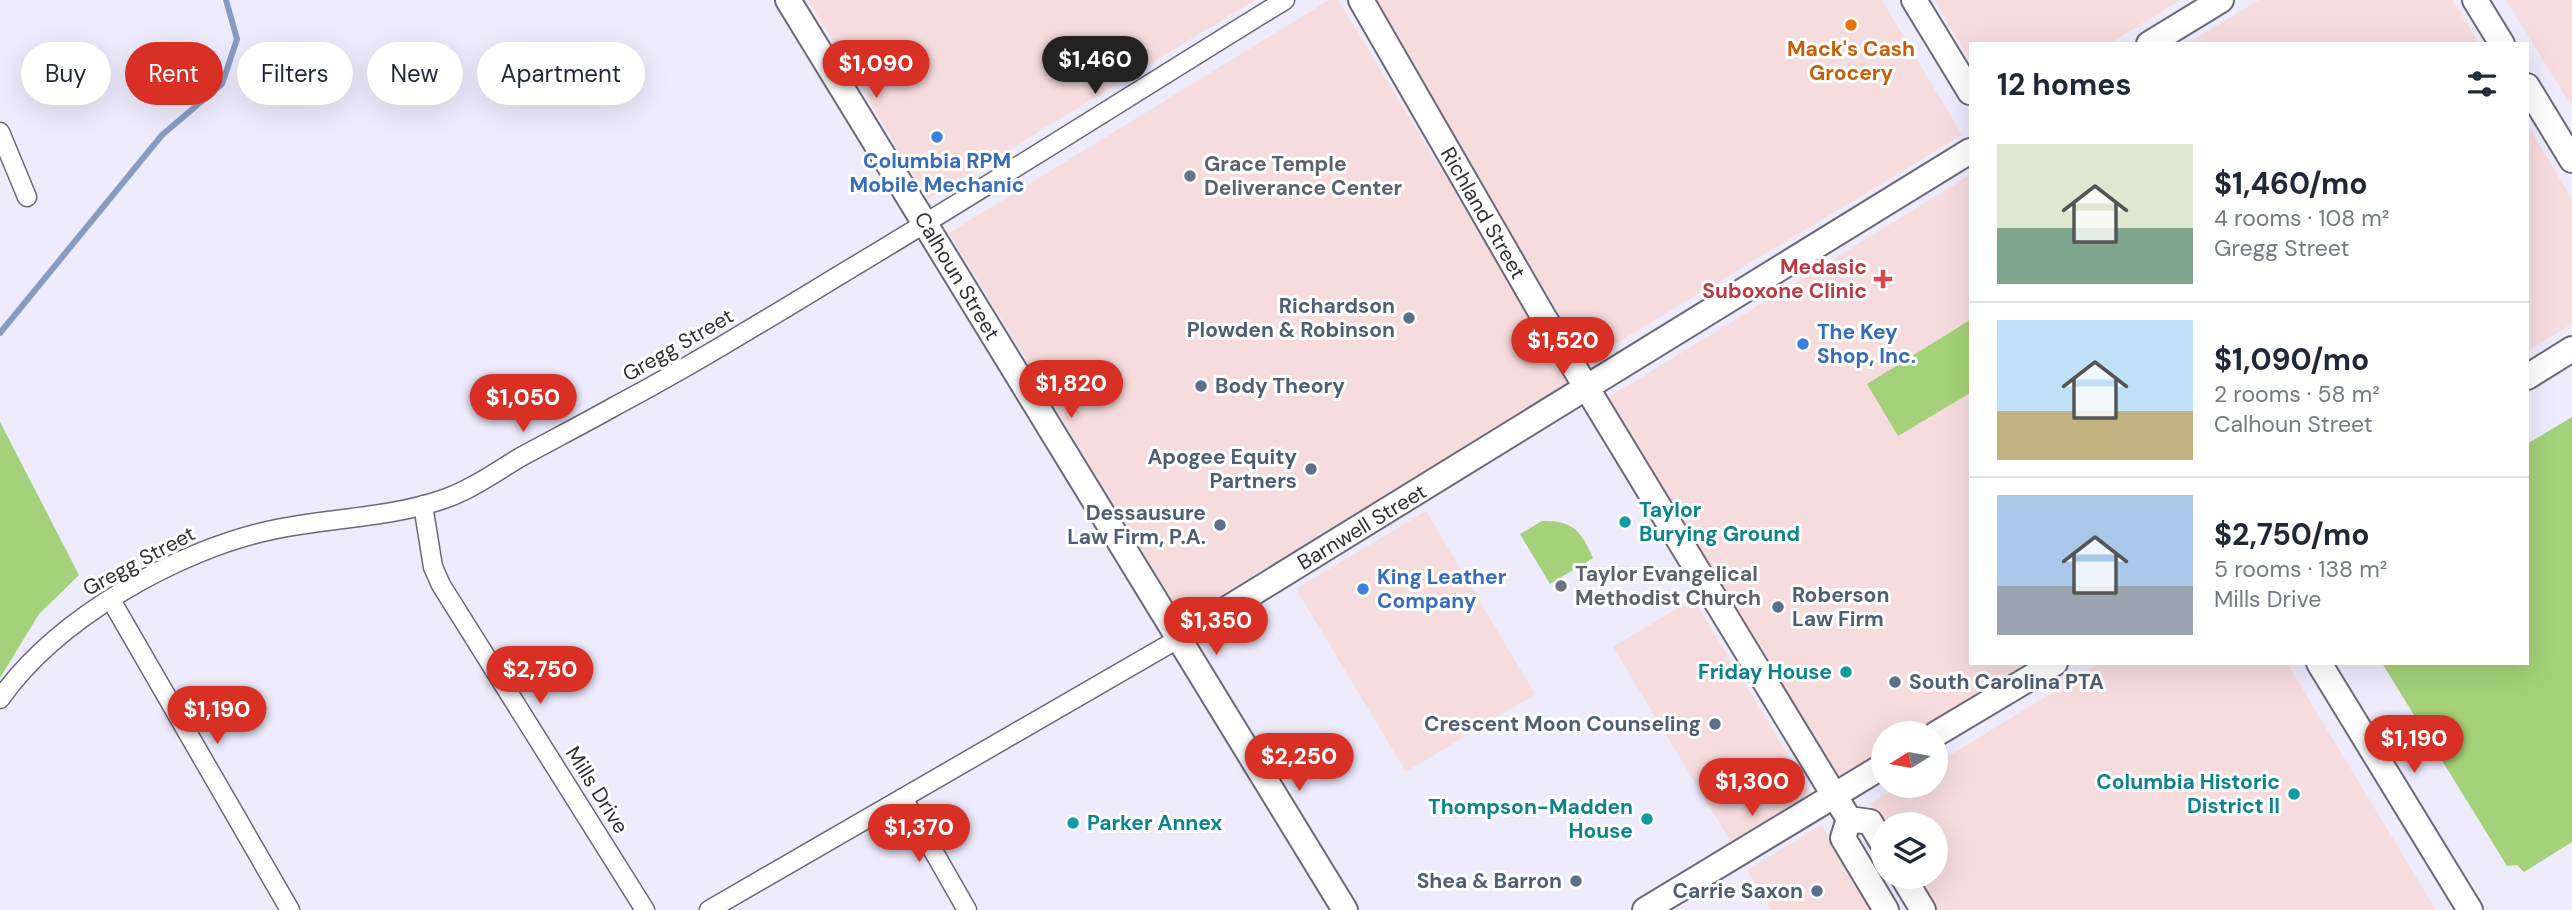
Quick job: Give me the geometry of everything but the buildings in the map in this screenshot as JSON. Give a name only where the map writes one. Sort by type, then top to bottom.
[{"type":"street","name":"Calhoun Street","points":[[789,0],[1345,910]]},
{"type":"street","name":"Gregg Street","points":[[0,699],[25,667],[82,618],[199,551],[239,537],[423,505],[458,494],[542,445],[680,372],[925,224],[1284,0]]},
{"type":"street","name":"Richland Street","points":[[1361,0],[1588,389],[1849,819],[1843,838],[1886,910]]},
{"type":"street","points":[[1914,0],[1969,90]]},
{"type":"street","points":[[2152,42],[2221,0]]},
{"type":"street","points":[[2475,0],[2501,42]]},
{"type":"street","points":[[2529,89],[2572,160]]},
{"type":"street","points":[[0,132],[27,197]]},
{"type":"street","name":"Barnwell Street","points":[[709,910],[1178,639],[1588,389],[1969,152]]},
{"type":"street","points":[[2529,376],[2572,349]]},
{"type":"street","name":"Mills Drive","points":[[423,505],[433,567],[442,585],[645,910]]},
{"type":"street","points":[[111,600],[290,910]]},
{"type":"street","points":[[1948,727],[2052,665]]},
{"type":"street","points":[[2320,665],[2470,910]]},
{"type":"street","points":[[1645,910],[1871,772]]},
{"type":"street","points":[[903,798],[967,910]]},
{"type":"street","points":[[1849,819],[1871,824]]},
{"type":"street","points":[[1910,889],[1923,910]]},
{"type":"shaded area","points":[[808,0],[1255,0],[928,199]]},
{"type":"shaded area","points":[[1329,0],[1338,0],[1570,382],[1183,618],[949,233]]},
{"type":"shaded area","points":[[1371,0],[1882,0],[1962,135],[1587,361]]},
{"type":"shaded area","points":[[1934,0],[2180,0],[2112,42],[1969,42],[1969,58]]},
{"type":"shaded area","points":[[2259,0],[2453,0],[2478,42],[2189,42]]},
{"type":"shaded area","points":[[2506,0],[2572,0],[2572,107]]},
{"type":"shaded area","points":[[2529,127],[2572,199],[2572,324],[2529,350]]},
{"type":"shaded area","points":[[1969,176],[1969,665],[2024,665],[1933,721],[1871,721],[1871,759],[1840,778],[1608,398]]},
{"type":"shaded area","points":[[1426,511],[1535,694],[1406,772],[1296,589]]},
{"type":"shaded area","points":[[1693,599],[1811,793],[1731,842],[1613,647]]},
{"type":"shaded area","points":[[2097,665],[2288,665],[2436,910],[1934,910],[1921,889],[1948,889],[1948,812],[1874,812],[1869,804],[1879,798],[1948,798],[1948,757]]},
{"type":"shaded area","points":[[1822,825],[1874,910],[1772,910],[1747,870]]},
{"type":"green space","points":[[1969,321],[1969,394],[1898,436],[1867,384]]},
{"type":"green space","points":[[2572,417],[2572,842],[2524,872],[2517,865],[2507,866],[2383,665],[2529,665],[2529,443]]},
{"type":"green space","points":[[0,422],[79,575],[39,614],[0,678]]},
{"type":"green space","points":[[1542,521],[1553,521],[1575,529],[1593,558],[1550,584],[1520,534]]},
{"type":"waterway","points":[[0,333],[162,135],[222,84],[237,39],[226,0]]},
{"type":"place","name":"Mack's Cash Grocery","points":[[1851,25]]},
{"type":"place","name":"Columbia RPM Mobile Mechanic","points":[[937,137]]},
{"type":"place","name":"Grace Temple Deliverance Center","points":[[1190,176]]},
{"type":"place","name":"Medasic Suboxone Clinic","points":[[1883,279]]},
{"type":"place","name":"Richardson Plowden & Robinson","points":[[1409,318]]},
{"type":"place","name":"The Key Shop, Inc.","points":[[1803,344]]},
{"type":"place","name":"Body Theory","points":[[1201,386]]},
{"type":"place","name":"Apogee Equity Partners","points":[[1311,469]]},
{"type":"place","name":"Taylor Burying Ground","points":[[1625,522]]},
{"type":"place","name":"Dessausure Law Firm, P.A.","points":[[1220,525]]},
{"type":"place","name":"Taylor Evangelical Methodist Church","points":[[1561,586]]},
{"type":"place","name":"King Leather Company","points":[[1363,589]]},
{"type":"place","name":"Roberson Law Firm","points":[[1778,607]]},
{"type":"place","name":"Friday House","points":[[1846,672]]},
{"type":"place","name":"South Carolina PTA","points":[[1895,682]]},
{"type":"place","name":"Crescent Moon Counseling","points":[[1715,724]]},
{"type":"place","name":"Columbia Historic District II","points":[[2294,794]]},
{"type":"place","name":"Thompson-Madden House","points":[[1647,819]]},
{"type":"place","name":"Parker Annex","points":[[1073,823]]},
{"type":"place","name":"Shea & Barron","points":[[1576,881]]},
{"type":"place","name":"Carrie Saxon","points":[[1817,891]]}]
